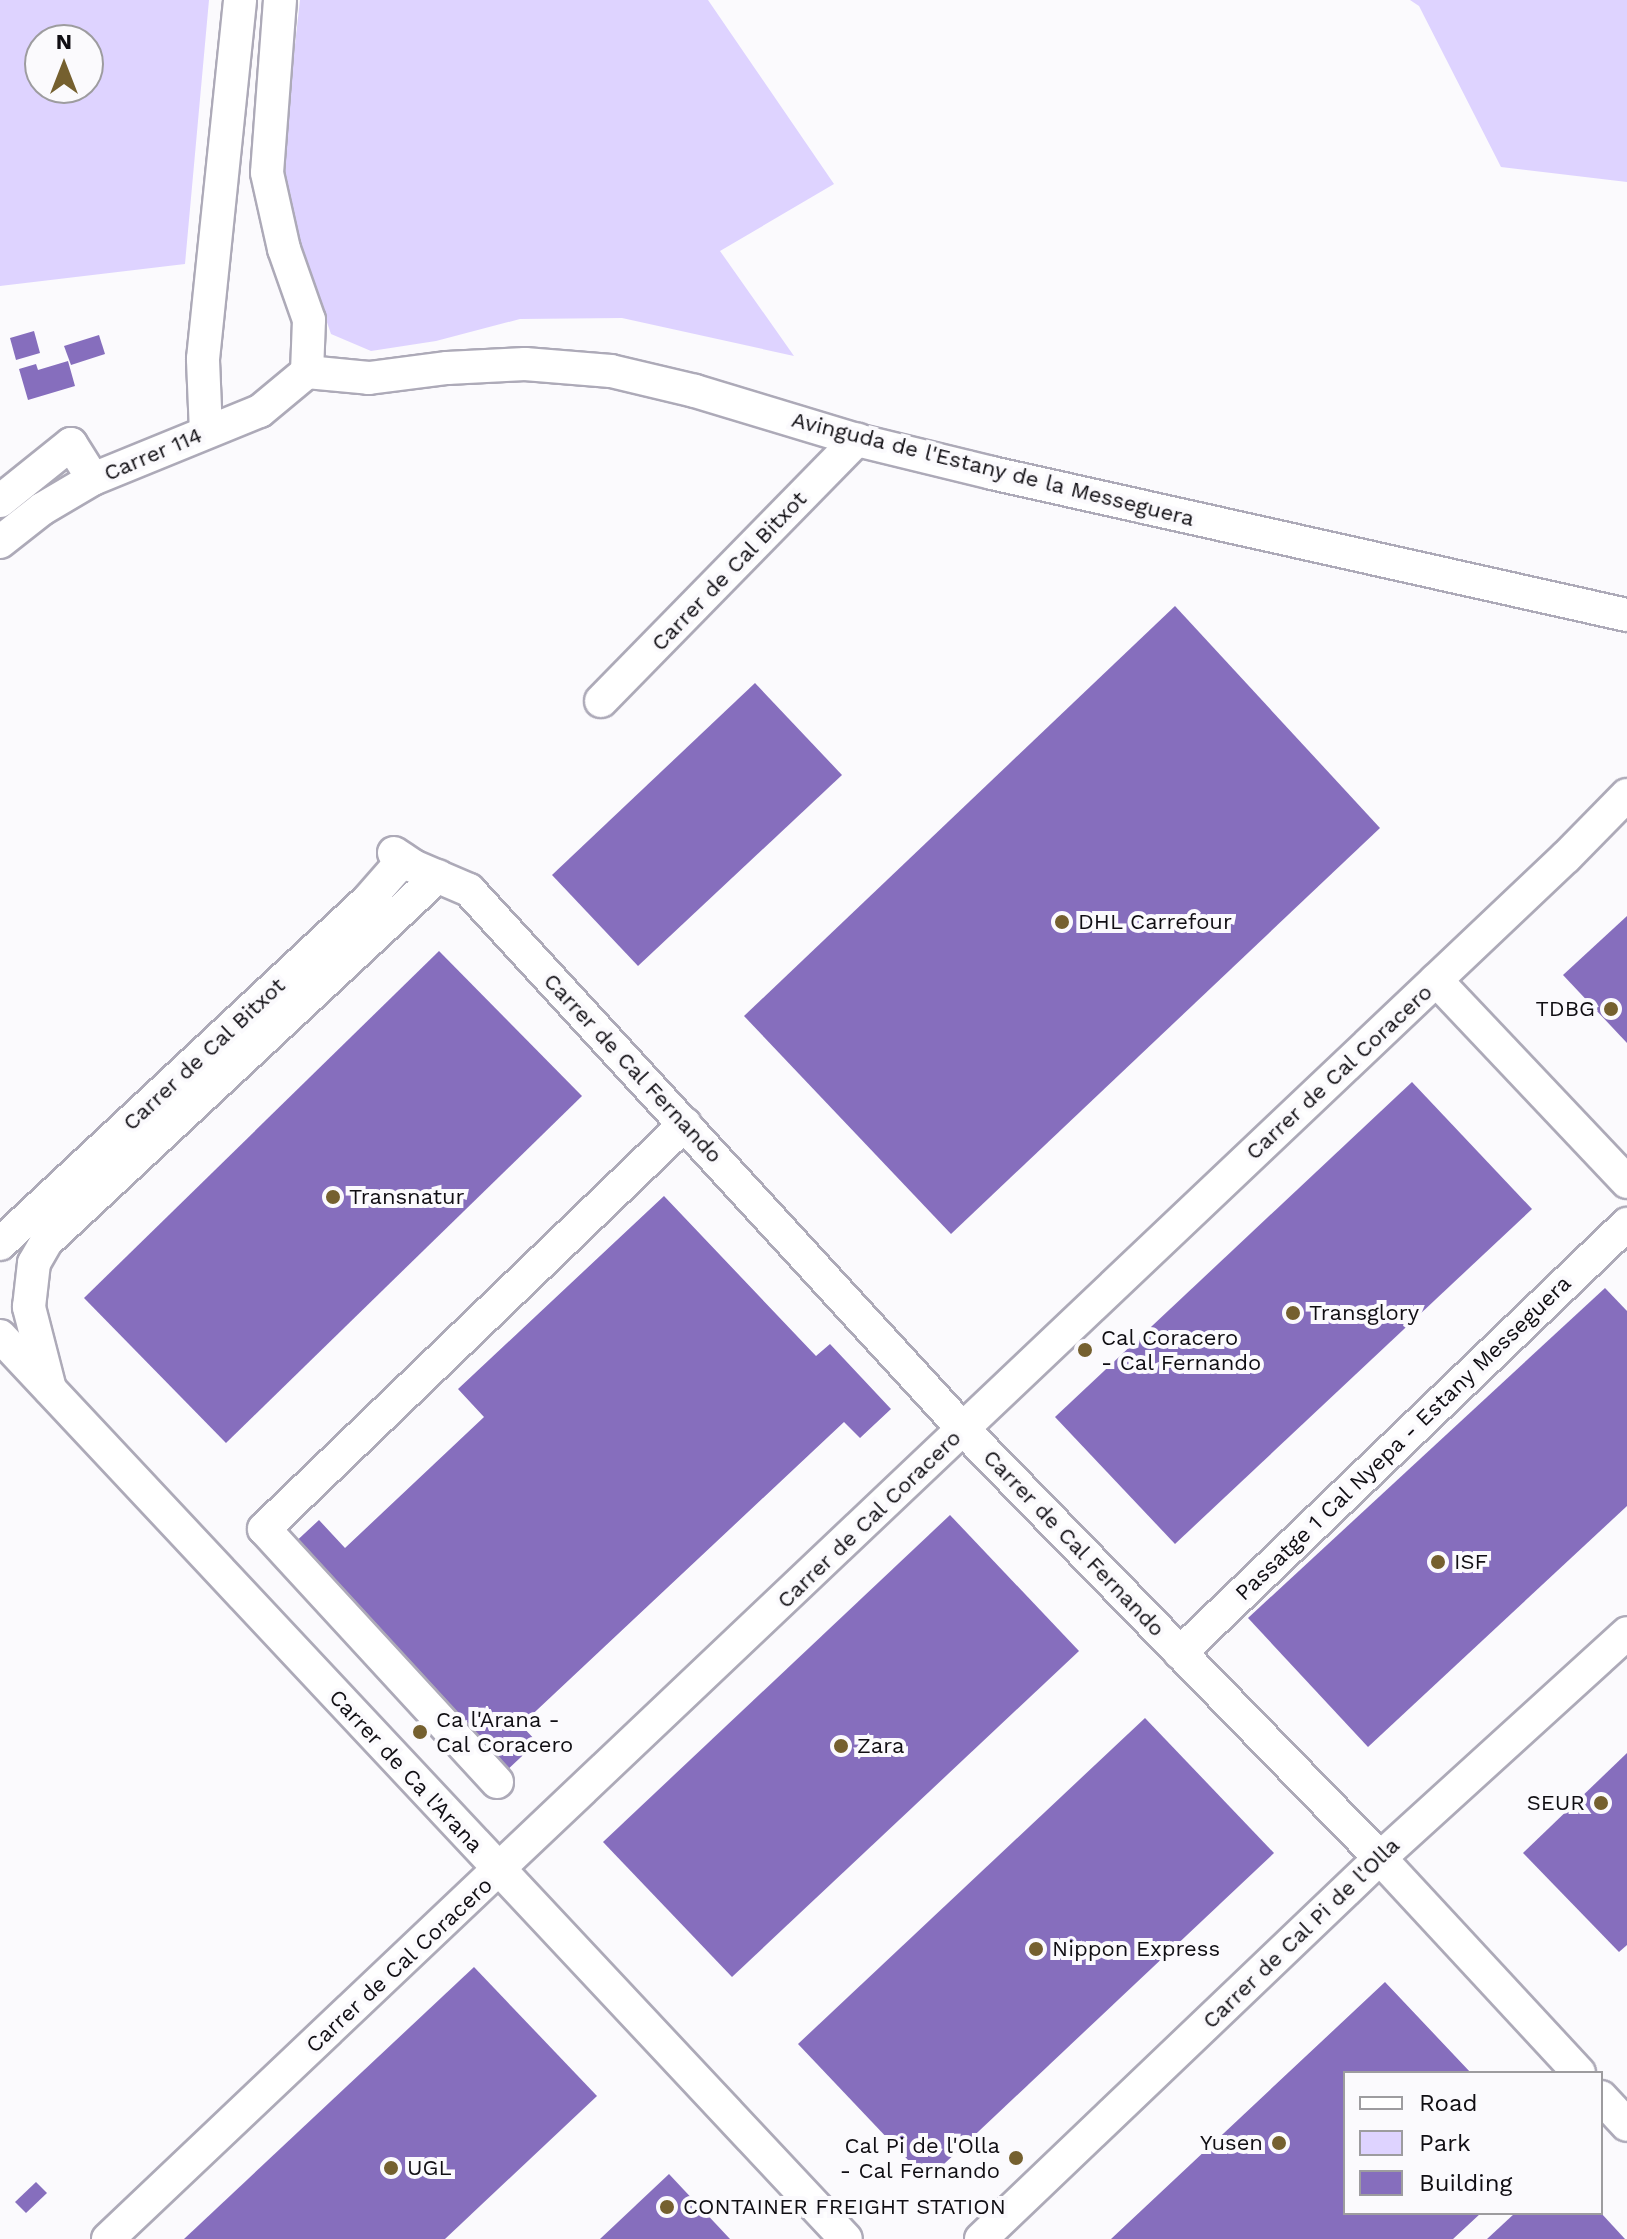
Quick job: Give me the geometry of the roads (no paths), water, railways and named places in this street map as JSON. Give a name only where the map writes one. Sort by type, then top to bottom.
[{"type":"street","points":[[206,432],[203,359],[240,0]]},
{"type":"street","points":[[280,0],[267,173],[284,249],[309,320],[307,372]]},
{"type":"street","name":"Avinguda de l'Estany de la Messeguera","points":[[307,372],[369,378],[447,368],[525,364],[611,371],[695,391],[857,440],[1627,615]]},
{"type":"street","name":"Carrer 114","points":[[0,542],[42,509],[93,479],[260,411],[307,372]]},
{"type":"street","name":"Carrer de Cal Bitxot","points":[[601,701],[857,440]]},
{"type":"street","points":[[0,501],[71,444],[93,479]]},
{"type":"street","name":"Carrer de Cal Coracero","points":[[108,2239],[964,1430],[1078,1316],[1436,980],[1627,795]]},
{"type":"street","name":"Carrer de Cal Bitxot","points":[[0,1244],[369,899],[398,856]]},
{"type":"street","name":"Carrer de Cal Fernando","points":[[398,856],[469,890],[964,1430],[1380,1858],[1577,2071]]},
{"type":"street","points":[[51,1391],[29,1307],[34,1263],[46,1242],[438,876]]},
{"type":"street","points":[[1436,980],[1627,1182]]},
{"type":"street","points":[[497,1782],[264,1529],[685,1124]]},
{"type":"street","name":"Passatge 1 Cal Nyepa - Estany Messeguera","points":[[1180,1653],[1627,1224]]},
{"type":"street","name":"Carrer de Ca l'Arana","points":[[0,1336],[846,2239]]},
{"type":"street","name":"Carrer de Cal Pi de l'Olla","points":[[981,2239],[1380,1858],[1627,1633]]},
{"type":"place","name":"DHL Carrefour","points":[[1062,922]]},
{"type":"place","name":"TDBG","points":[[1611,1009]]},
{"type":"place","name":"Transnatur","points":[[333,1197]]},
{"type":"place","name":"Transglory","points":[[1293,1313]]},
{"type":"place","name":"Cal Coracero - Cal Fernando","points":[[1085,1350]]},
{"type":"place","name":"ISF","points":[[1438,1562]]},
{"type":"place","name":"Ca l'Arana - Cal Coracero","points":[[420,1732]]},
{"type":"place","name":"Zara","points":[[841,1746]]},
{"type":"place","name":"SEUR","points":[[1601,1803]]},
{"type":"place","name":"Nippon Express","points":[[1036,1949]]},
{"type":"place","name":"Yusen","points":[[1279,2143]]},
{"type":"place","name":"Cal Pi de l'Olla - Cal Fernando","points":[[1016,2158]]},
{"type":"place","name":"UGL","points":[[391,2168]]},
{"type":"place","name":"CONTAINER FREIGHT STATION","points":[[667,2207]]}]
